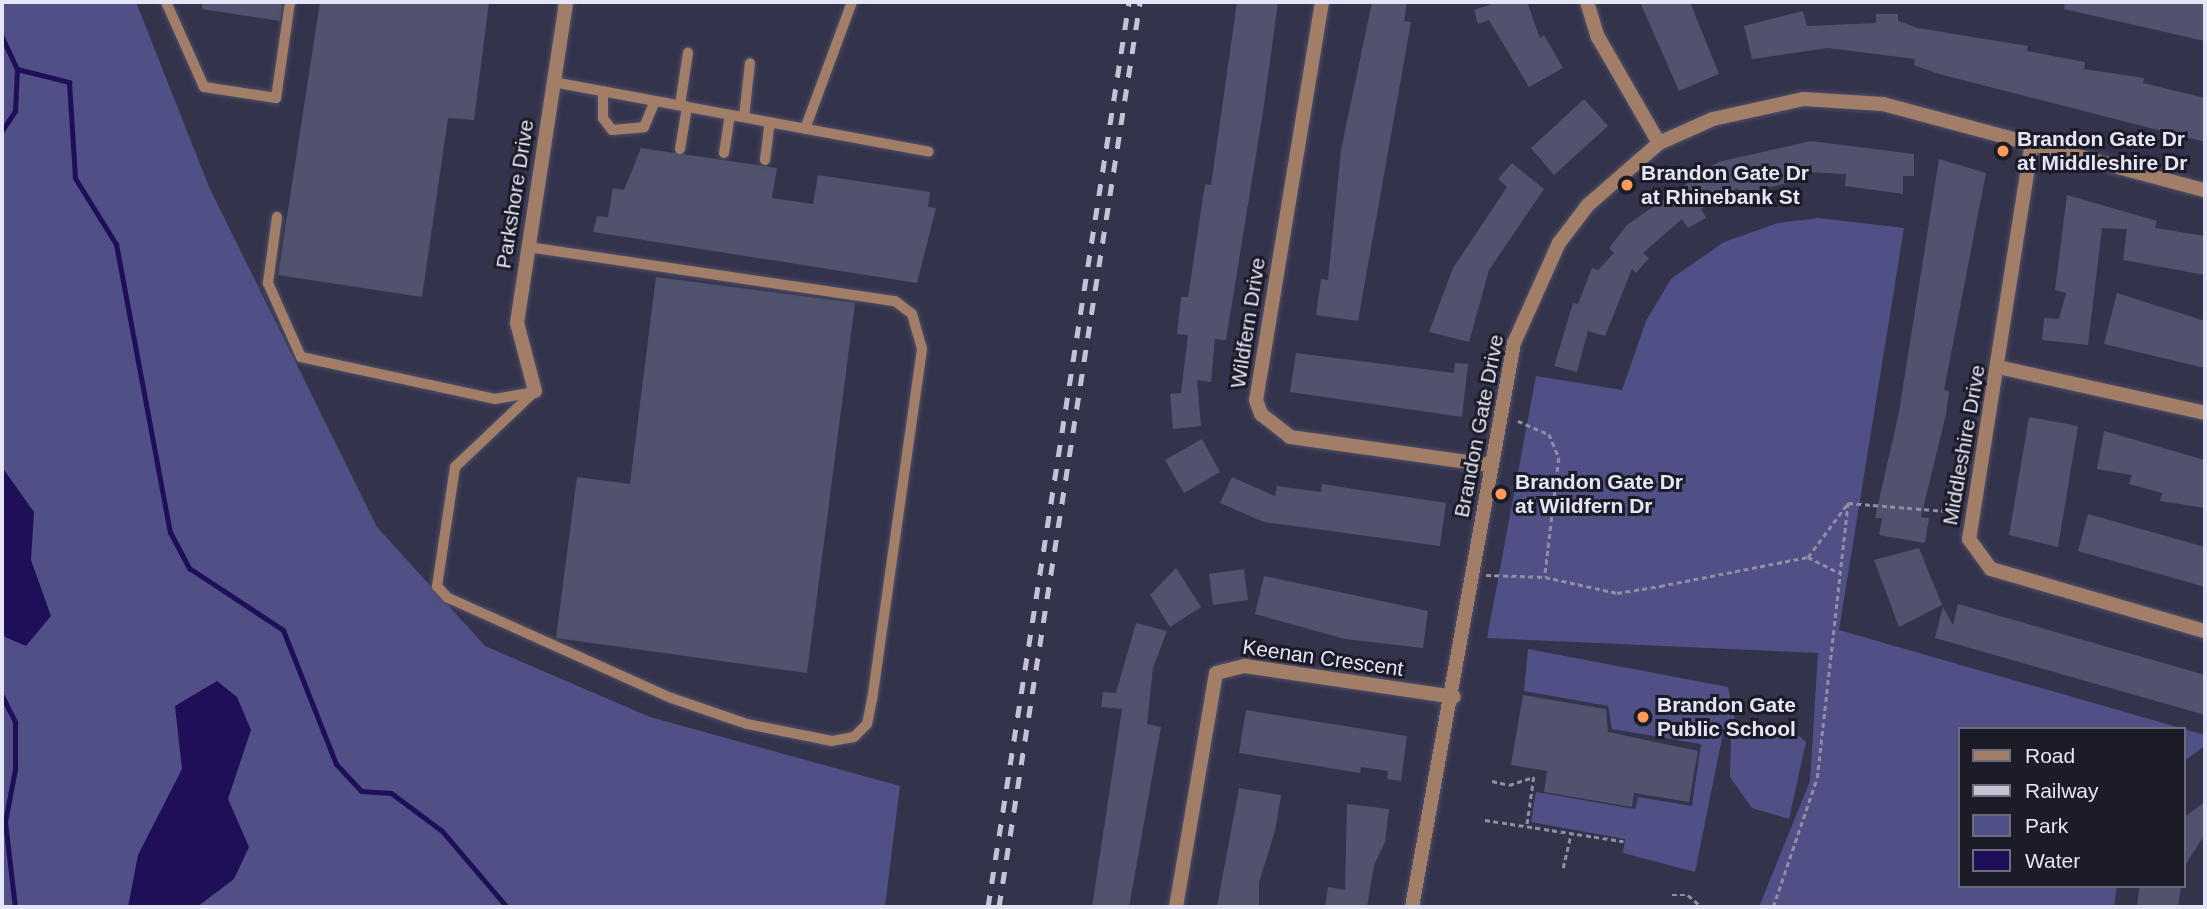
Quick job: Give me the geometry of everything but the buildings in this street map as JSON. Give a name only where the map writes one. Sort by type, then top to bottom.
[{"type":"street","name":"Parkshore Drive","points":[[535,391],[517,323],[566,2]]},
{"type":"street","name":"Wildfern Drive","points":[[1322,2],[1256,400],[1261,414],[1290,437],[1490,465]]},
{"type":"street","points":[[1587,2],[1598,37],[1659,143]]},
{"type":"street","name":"Brandon Gate Drive","points":[[1412,907],[1454,697],[1471,574],[1514,343],[1559,243],[1588,205],[1659,143],[1735,113],[1844,99],[2032,142],[2205,190]]},
{"type":"street","name":"Middleshire Drive","points":[[2032,142],[1969,539],[1991,569],[2205,631]]},
{"type":"street","points":[[1998,367],[2205,413]]},
{"type":"street","name":"Keenan Crescent","points":[[1176,907],[1216,673],[1245,666],[1454,697]]},
{"type":"lane","points":[[166,2],[204,87],[276,98],[290,2]]},
{"type":"lane","points":[[805,129],[852,2]]},
{"type":"lane","points":[[680,149],[688,53]]},
{"type":"lane","points":[[744,117],[750,64]]},
{"type":"lane","points":[[554,82],[929,152]]},
{"type":"lane","points":[[603,91],[603,118],[612,130],[644,128],[654,100]]},
{"type":"lane","points":[[724,153],[730,115]]},
{"type":"lane","points":[[765,160],[770,122]]},
{"type":"lane","points":[[277,217],[268,283],[301,357],[495,400],[535,391]]},
{"type":"lane","points":[[528,247],[895,301],[912,314],[922,349],[872,699],[867,724],[854,737],[832,741],[747,724],[671,698],[443,592],[435,571],[455,467],[535,391]]},
{"type":"path","points":[[1518,421],[1549,435],[1559,458],[1545,577]]},
{"type":"path","points":[[1848,503],[1972,514]]},
{"type":"path","points":[[1808,557],[1848,503]]},
{"type":"path","points":[[1773,907],[1817,778],[1848,503]]},
{"type":"path","points":[[1471,574],[1545,577],[1617,593],[1808,557],[1839,573]]},
{"type":"path","points":[[1492,781],[1509,785],[1534,777],[1527,826]]},
{"type":"path","points":[[1485,820],[1623,841]]},
{"type":"path","points":[[1563,868],[1571,833]]},
{"type":"path","points":[[1672,895],[1688,895],[1702,907]]},
{"type":"green space","points":[[2,2],[136,2],[209,187],[377,527],[485,646],[650,717],[900,786],[885,907],[2,907]]},
{"type":"green space","points":[[1818,218],[1904,228],[1839,630],[2177,727],[1958,727],[1958,888],[2117,888],[2114,907],[1759,907],[1810,781],[1818,653],[1487,638],[1536,376],[1622,390],[1646,321],[1671,279],[1724,242],[1778,223]]},
{"type":"green space","points":[[1528,649],[1728,687],[1735,721],[1723,733],[1695,872],[1623,853],[1625,839],[1531,822],[1536,792],[1635,809],[1638,797],[1692,806],[1701,744],[1612,729],[1608,706],[1524,691]]},
{"type":"green space","points":[[2186,730],[2205,735],[2205,746],[2186,760]]},
{"type":"green space","points":[[1799,736],[1806,742],[1789,819],[1752,808],[1730,777],[1731,739]]},
{"type":"water","points":[[2,467],[34,512],[31,560],[51,616],[26,646],[5,637],[2,628]]},
{"type":"water","points":[[217,681],[237,697],[251,730],[228,799],[249,847],[234,879],[197,907],[128,907],[138,855],[182,769],[175,706]]},
{"type":"waterway","points":[[2,37],[17,69],[15,111],[2,130]]},
{"type":"waterway","points":[[17,69],[69,82],[75,178],[116,244],[170,532],[189,568],[283,630],[336,764],[361,791],[391,793],[442,831],[507,907]]},
{"type":"waterway","points":[[2,696],[15,722],[15,769],[5,822],[15,907]]},
{"type":"railway","points":[[988,907],[1129,2]]},
{"type":"railway","points":[[999,907],[1140,2]]},
{"type":"place","name":"Brandon Gate Dr at Middleshire Dr","points":[[2003,151]]},
{"type":"place","name":"Brandon Gate Dr at Rhinebank St","points":[[1627,185]]},
{"type":"place","name":"Brandon Gate Dr at Wildfern Dr","points":[[1501,494]]},
{"type":"place","name":"Brandon Gate Public School","points":[[1643,717]]}]
